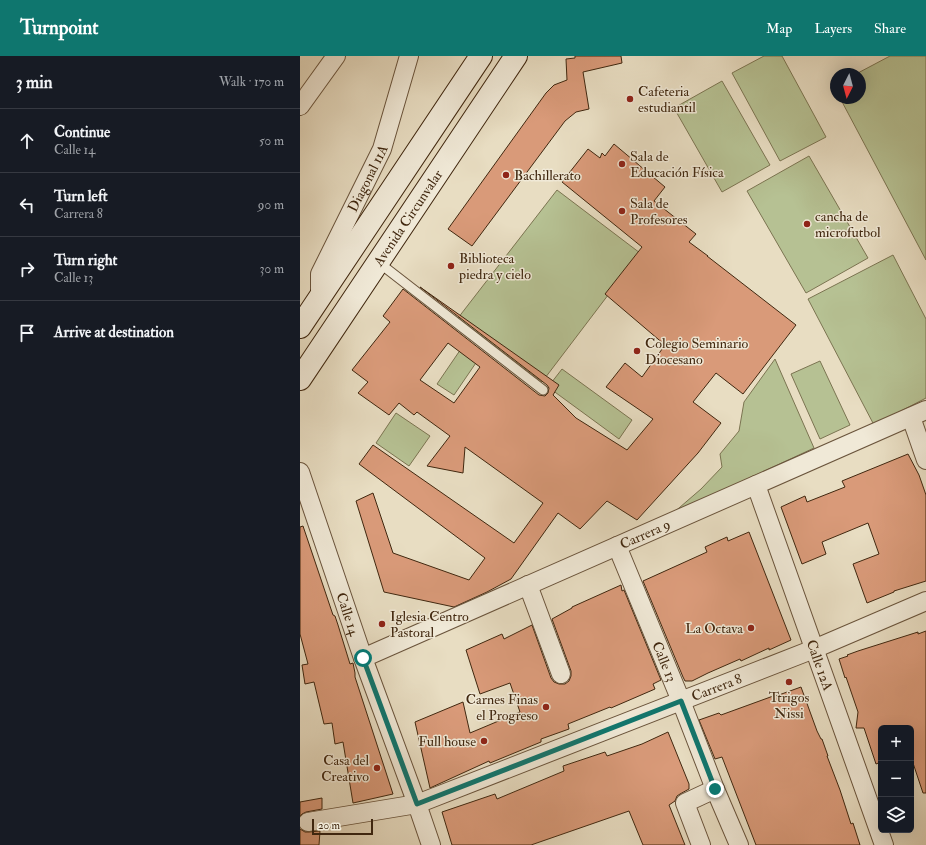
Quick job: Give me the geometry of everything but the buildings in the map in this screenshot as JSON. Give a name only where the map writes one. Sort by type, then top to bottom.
[{"type":"main road","name":"Avenida Circunvalar","points":[[300,328],[481,56]]},
{"type":"main road","name":"Avenida Circunvalar","points":[[300,379],[516,56]]},
{"type":"street","points":[[300,106],[336,56]]},
{"type":"street","name":"Diagonal 11A","points":[[320,297],[320,274],[382,149],[409,56]]},
{"type":"street","points":[[918,413],[926,460]]},
{"type":"street","name":"Carrera 9","points":[[363,658],[918,413]]},
{"type":"street","name":"Calle 14","points":[[300,472],[363,658],[431,845]]},
{"type":"street","name":"Calle 12A","points":[[756,485],[884,845]]},
{"type":"street","name":"Calle 13","points":[[617,546],[738,845]]},
{"type":"street","points":[[528,585],[561,674]]},
{"type":"street","name":"Carrera 8","points":[[308,822],[417,804],[814,649],[926,602]]},
{"type":"street","points":[[702,845],[685,803],[715,789]]},
{"type":"lane","points":[[378,262],[543,390]]},
{"type":"green space","points":[[764,56],[782,56],[826,137],[780,161],[732,73]]},
{"type":"green space","points":[[890,56],[926,56],[926,260],[843,104],[866,104],[866,69]]},
{"type":"green space","points":[[722,81],[770,165],[722,192],[674,108]]},
{"type":"green space","name":"cancha de microfutbol","points":[[809,156],[868,258],[806,293],[747,191]]},
{"type":"green space","points":[[557,190],[640,253],[542,382],[458,318]]},
{"type":"green space","points":[[893,255],[926,319],[926,398],[874,425],[808,299]]},
{"type":"green space","points":[[465,343],[482,354],[454,395],[437,384]]},
{"type":"green space","points":[[775,359],[814,448],[672,514],[701,489],[722,467],[720,454],[739,431],[744,402]]},
{"type":"green space","points":[[820,361],[850,425],[820,439],[791,374]]},
{"type":"green space","points":[[562,369],[632,420],[619,439],[548,387]]},
{"type":"green space","points":[[396,413],[430,436],[409,466],[376,443]]},
{"type":"place","name":"Cafeteria estudiantil","points":[[630,99]]},
{"type":"place","name":"Sala de Educación Física","points":[[622,164]]},
{"type":"place","name":"Bachillerato","points":[[506,175]]},
{"type":"place","name":"Sala de Profesores","points":[[622,211]]},
{"type":"place","name":"cancha de microfutbol","points":[[807,224]]},
{"type":"place","name":"Biblioteca piedra y cielo","points":[[451,266]]},
{"type":"place","name":"Colegio Seminario Diocesano","points":[[637,351]]},
{"type":"place","name":"Iglesia Centro Pastoral","points":[[382,624]]},
{"type":"place","name":"La Octava","points":[[751,628]]},
{"type":"place","name":"Ttrigos Nissi","points":[[789,682]]},
{"type":"place","name":"Carnes Finas el Progreso","points":[[546,707]]},
{"type":"place","name":"Full house","points":[[484,741]]},
{"type":"place","name":"Casa del Creativo","points":[[377,768]]},
{"type":"route","points":[[363,658],[417,804],[681,701],[715,789]]}]
